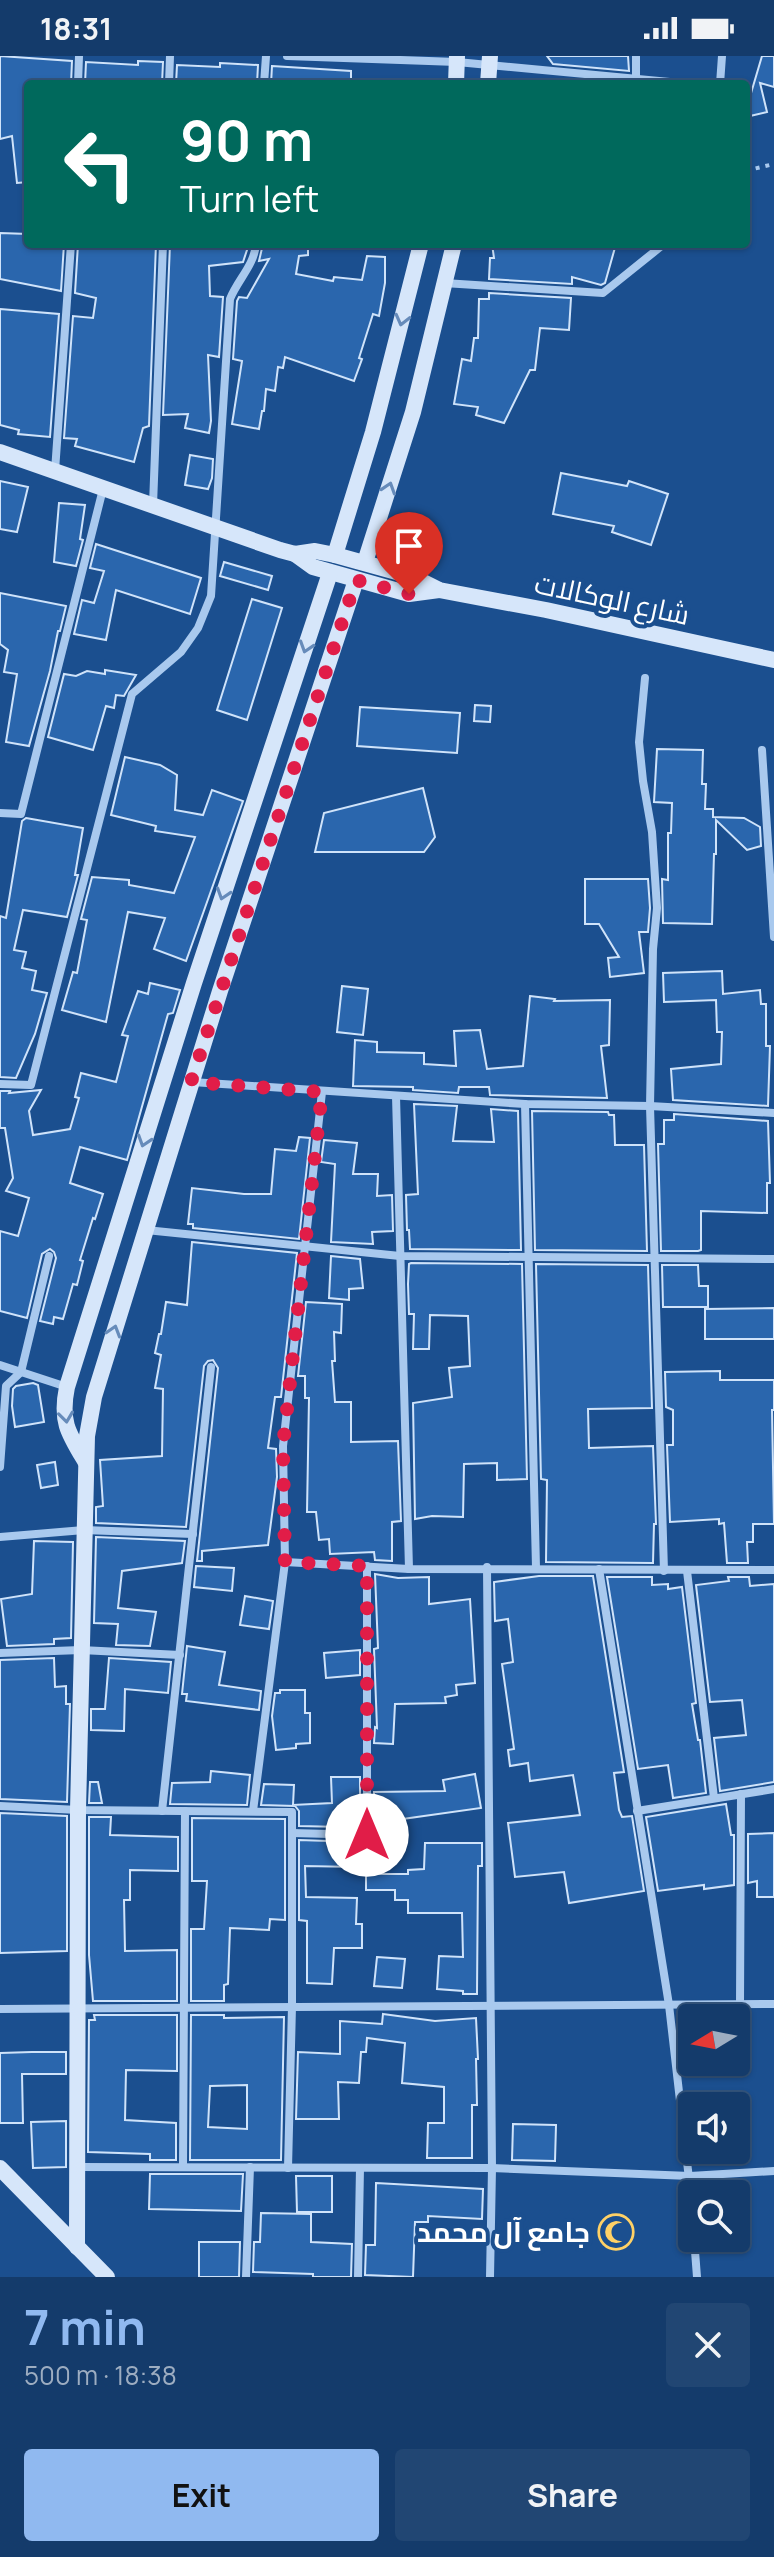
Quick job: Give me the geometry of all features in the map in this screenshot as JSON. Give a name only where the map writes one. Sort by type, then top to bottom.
[{"type":"street","points":[[78,80],[79,56]]},
{"type":"street","points":[[169,80],[170,56]]},
{"type":"street","points":[[264,80],[266,56]]},
{"type":"street","points":[[287,56],[490,60],[521,68],[647,80]]},
{"type":"street","points":[[521,68],[524,56]]},
{"type":"street","points":[[636,56],[636,79]]},
{"type":"street","points":[[720,80],[722,56]]},
{"type":"street","points":[[456,80],[457,59]]},
{"type":"street","points":[[488,80],[490,60]]},
{"type":"street","points":[[55,471],[71,248]]},
{"type":"street","points":[[153,505],[163,248]]},
{"type":"street","points":[[0,1084],[31,1085],[132,694],[181,652],[198,628],[211,596],[230,299],[255,256],[256,248]]},
{"type":"street","points":[[335,555],[379,409],[420,248]]},
{"type":"street","points":[[365,562],[413,412],[453,248]]},
{"type":"street","points":[[444,283],[603,293],[659,248]]},
{"type":"street","name":"شارع الوكالات","points":[[0,452],[295,554],[313,567],[330,573],[409,594],[439,590]]},
{"type":"street","points":[[0,813],[21,814],[103,488]]},
{"type":"street","name":"شارع الوكالات","points":[[295,554],[315,551],[335,555],[411,576],[439,590],[774,660]]},
{"type":"street","points":[[85,1461],[65,1424],[67,1387],[194,983],[330,573]]},
{"type":"street","points":[[77,2247],[78,1810],[87,1436],[94,1397],[191,1082],[356,580]]},
{"type":"street","points":[[645,678],[639,742],[652,832],[657,908],[653,949],[650,1106],[664,1571]]},
{"type":"street","points":[[762,750],[774,937]]},
{"type":"street","points":[[194,983],[220,991]]},
{"type":"street","points":[[191,1082],[525,1104],[650,1106],[774,1113]]},
{"type":"street","points":[[253,1811],[285,1562],[283,1446],[322,1092]]},
{"type":"street","points":[[396,1096],[409,1569]]},
{"type":"street","points":[[525,1104],[536,1568]]},
{"type":"street","points":[[145,1230],[400,1256],[774,1259]]},
{"type":"street","points":[[0,1467],[6,1386],[21,1372],[49,1256]]},
{"type":"street","points":[[0,1365],[67,1387]]},
{"type":"street","points":[[162,1811],[211,1367]]},
{"type":"street","points":[[0,1537],[84,1530],[193,1534]]},
{"type":"street","points":[[285,1562],[409,1569],[774,1570]]},
{"type":"street","points":[[292,1833],[367,1835],[367,1566]]},
{"type":"street","points":[[487,1567],[492,2168],[490,2277]]},
{"type":"street","points":[[599,1569],[669,2005],[690,2180]]},
{"type":"street","points":[[687,1571],[714,1798]]},
{"type":"street","points":[[0,1653],[81,1650],[180,1655]]},
{"type":"street","points":[[637,1811],[774,1789]]},
{"type":"street","points":[[740,2004],[741,1794]]},
{"type":"street","points":[[0,1806],[292,1812],[288,2168]]},
{"type":"street","points":[[183,2167],[185,1811]]},
{"type":"street","points":[[750,2004],[774,2004]]},
{"type":"street","points":[[0,2009],[678,2005]]},
{"type":"street","points":[[77,2167],[492,2168],[690,2176],[774,2171]]},
{"type":"street","points":[[246,2277],[250,2167]]},
{"type":"street","points":[[0,2168],[107,2277]]},
{"type":"street","points":[[358,2277],[360,2168]]},
{"type":"street","points":[[695,2252],[697,2277]]},
{"type":"path","points":[[750,168],[774,164]]},
{"type":"building","points":[[0,56],[72,61],[71,80],[24,80],[24,182],[17,183],[12,136],[0,139]]},
{"type":"building","points":[[547,56],[628,56],[629,71],[553,64]]},
{"type":"building","points":[[762,56],[774,56],[774,87],[760,83],[767,112],[750,116],[750,97]]},
{"type":"building","points":[[138,61],[163,62],[162,80],[85,80],[86,62],[138,65]]},
{"type":"building","points":[[220,63],[258,65],[257,80],[176,80],[177,65],[220,67]]},
{"type":"building","points":[[272,66],[351,71],[351,80],[271,80]]},
{"type":"building","points":[[0,233],[24,234],[24,248],[64,248],[61,291],[0,279]]},
{"type":"building","points":[[78,248],[156,248],[149,426],[143,428],[134,462],[75,446],[77,439],[64,438],[73,316],[93,318],[96,298],[75,293]]},
{"type":"building","points":[[170,248],[248,248],[243,262],[209,266],[210,296],[223,297],[219,357],[208,355],[209,433],[185,428],[188,414],[163,415]]},
{"type":"building","points":[[262,248],[308,248],[308,255],[299,256],[296,274],[333,281],[334,277],[362,280],[367,256],[385,257],[385,283],[379,316],[373,314],[354,381],[285,357],[283,368],[278,367],[275,391],[266,389],[259,429],[232,424],[242,361],[233,359],[237,301],[239,297],[247,298],[269,259],[259,261]]},
{"type":"building","points":[[493,248],[615,248],[605,283],[601,285],[572,277],[572,284],[489,279],[490,258],[494,258]]},
{"type":"building","points":[[489,293],[571,298],[569,330],[540,328],[535,370],[530,370],[504,423],[476,415],[478,407],[454,404],[462,359],[471,361],[474,338],[478,338],[479,299],[489,299]]},
{"type":"building","points":[[0,309],[59,314],[50,437],[18,434],[19,430],[0,425]]},
{"type":"building","points":[[190,455],[213,459],[208,489],[185,485]]},
{"type":"building","points":[[561,473],[627,486],[629,481],[668,494],[651,545],[612,532],[614,526],[553,514]]},
{"type":"building","points":[[0,481],[28,487],[17,532],[0,529]]},
{"type":"building","points":[[59,503],[85,505],[80,539],[83,540],[76,566],[54,562]]},
{"type":"building","points":[[96,544],[201,578],[190,614],[116,590],[106,640],[74,634],[82,600],[94,603],[104,571],[90,568]]},
{"type":"building","points":[[224,562],[272,576],[268,590],[220,576]]},
{"type":"building","points":[[0,593],[66,606],[29,746],[6,742],[17,674],[4,672],[8,650],[0,644]]},
{"type":"building","points":[[252,599],[282,608],[247,720],[217,710]]},
{"type":"building","points":[[105,670],[136,675],[124,696],[116,695],[114,708],[106,706],[93,750],[48,737],[64,674],[76,676],[87,671],[105,674]]},
{"type":"building","points":[[475,705],[491,706],[490,722],[474,721]]},
{"type":"building","points":[[360,707],[460,713],[457,753],[357,746]]},
{"type":"building","points":[[657,749],[703,750],[705,809],[713,809],[713,817],[744,818],[760,827],[761,846],[747,850],[716,820],[712,924],[663,923],[662,879],[668,880],[668,833],[671,833],[672,803],[654,802]]},
{"type":"building","points":[[125,757],[160,765],[177,775],[175,810],[203,815],[212,790],[243,801],[186,961],[154,949],[165,918],[128,912],[106,1022],[62,1010],[73,972],[77,973],[87,920],[81,919],[92,877],[129,880],[129,885],[174,893],[195,837],[155,831],[156,826],[111,815]]},
{"type":"building","points":[[423,788],[435,837],[424,852],[315,852],[324,813]]},
{"type":"building","points":[[26,818],[83,828],[75,875],[78,875],[67,917],[23,910],[14,950],[26,952],[22,968],[36,971],[32,990],[47,993],[35,1034],[16,1078],[0,1077],[0,916],[6,918],[22,821]]},
{"type":"building","points":[[585,879],[648,879],[648,932],[639,932],[644,973],[610,977],[608,958],[619,957],[599,924],[585,924]]},
{"type":"building","points":[[722,971],[723,994],[760,990],[761,1004],[766,1004],[766,1046],[770,1046],[768,1106],[673,1100],[671,1069],[721,1064],[722,1032],[717,1032],[716,1000],[664,1002],[663,973]]},
{"type":"building","points":[[150,983],[180,990],[173,1013],[168,1014],[127,1160],[80,1147],[70,1183],[103,1194],[80,1260],[83,1261],[77,1285],[73,1284],[63,1319],[54,1317],[53,1324],[40,1321],[56,1258],[50,1249],[42,1254],[27,1318],[0,1311],[0,1231],[18,1236],[29,1198],[6,1191],[13,1178],[5,1128],[0,1128],[0,1091],[41,1090],[29,1111],[33,1135],[70,1129],[79,1098],[75,1097],[81,1073],[116,1082],[128,1036],[122,1035],[138,991],[148,994]]},
{"type":"building","points":[[342,986],[368,989],[363,1035],[337,1032]]},
{"type":"building","points":[[530,996],[554,1001],[610,1000],[609,1045],[601,1046],[607,1098],[490,1095],[489,1087],[459,1087],[458,1093],[413,1090],[413,1087],[353,1086],[355,1040],[377,1042],[377,1052],[424,1053],[424,1064],[456,1066],[454,1031],[480,1030],[487,1069],[523,1066]]},
{"type":"building","points":[[414,1104],[457,1106],[453,1141],[494,1142],[491,1109],[518,1111],[521,1250],[410,1249],[406,1195],[418,1194]]},
{"type":"building","points":[[532,1111],[608,1112],[614,1115],[615,1145],[644,1145],[647,1251],[535,1250]]},
{"type":"building","points":[[674,1114],[768,1121],[770,1183],[767,1183],[767,1213],[701,1211],[701,1250],[698,1251],[661,1251],[658,1144],[664,1144],[664,1120],[674,1120]]},
{"type":"building","points":[[299,1137],[310,1138],[299,1239],[193,1228],[193,1224],[188,1224],[192,1188],[271,1194],[275,1149],[296,1151]]},
{"type":"building","points":[[324,1140],[357,1143],[353,1174],[378,1174],[377,1196],[392,1195],[393,1231],[372,1232],[373,1244],[331,1242],[335,1164],[321,1162]]},
{"type":"building","points":[[192,1242],[297,1253],[281,1397],[275,1397],[268,1448],[276,1449],[277,1477],[268,1545],[202,1551],[202,1561],[197,1561],[218,1368],[213,1360],[204,1366],[186,1527],[96,1523],[96,1507],[103,1506],[100,1460],[162,1456],[163,1389],[155,1388],[161,1355],[155,1353],[166,1302],[187,1305]]},
{"type":"building","points":[[331,1256],[360,1259],[363,1288],[349,1289],[349,1300],[329,1298]]},
{"type":"building","points":[[411,1263],[522,1264],[527,1479],[497,1480],[497,1463],[464,1464],[463,1517],[415,1519],[413,1403],[452,1397],[449,1368],[470,1366],[468,1316],[430,1315],[429,1349],[413,1349],[414,1314],[409,1314],[408,1284]]},
{"type":"building","points":[[536,1264],[648,1265],[652,1408],[588,1409],[589,1448],[653,1446],[656,1524],[653,1563],[546,1562],[547,1480],[541,1479]]},
{"type":"building","points":[[662,1265],[698,1265],[699,1286],[708,1286],[708,1307],[663,1307]]},
{"type":"building","points":[[306,1302],[342,1304],[341,1333],[334,1332],[335,1361],[332,1361],[335,1402],[351,1402],[351,1442],[398,1441],[401,1521],[392,1522],[392,1561],[375,1560],[374,1552],[330,1554],[329,1539],[319,1540],[316,1512],[307,1512],[309,1398],[305,1398],[305,1376],[298,1376]]},
{"type":"building","points":[[774,1308],[774,1339],[705,1339],[705,1309]]},
{"type":"building","points":[[720,1371],[720,1380],[774,1380],[774,1524],[753,1524],[753,1542],[747,1542],[748,1563],[727,1563],[724,1523],[719,1524],[719,1519],[670,1522],[667,1445],[673,1445],[673,1410],[666,1407],[665,1372]]},
{"type":"building","points":[[33,1383],[38,1385],[44,1422],[15,1427],[13,1389]]},
{"type":"building","points":[[55,1462],[58,1485],[41,1488],[37,1465]]},
{"type":"building","points":[[96,1537],[185,1541],[182,1563],[122,1571],[118,1608],[156,1612],[150,1646],[116,1645],[118,1624],[94,1623]]},
{"type":"building","points":[[34,1541],[73,1542],[71,1638],[54,1639],[54,1644],[7,1646],[1,1599],[32,1594]]},
{"type":"building","points":[[196,1566],[234,1568],[232,1591],[194,1587]]},
{"type":"building","points":[[375,1574],[398,1578],[429,1577],[429,1604],[470,1599],[475,1683],[456,1685],[457,1695],[445,1697],[446,1703],[395,1704],[393,1744],[374,1743],[377,1728],[374,1649],[378,1648]]},
{"type":"building","points":[[539,1576],[593,1576],[624,1772],[614,1773],[619,1810],[622,1817],[632,1816],[644,1891],[569,1903],[564,1872],[515,1877],[508,1823],[580,1815],[573,1775],[530,1781],[528,1763],[510,1766],[508,1750],[514,1749],[502,1664],[513,1662],[508,1619],[495,1621],[494,1582]]},
{"type":"building","points":[[607,1577],[652,1577],[652,1585],[668,1584],[668,1589],[682,1587],[696,1703],[692,1704],[706,1793],[673,1798],[668,1765],[638,1769]]},
{"type":"building","points":[[728,1577],[749,1577],[750,1586],[774,1584],[774,1782],[720,1791],[714,1738],[746,1735],[742,1700],[710,1702],[696,1585],[729,1581]]},
{"type":"building","points":[[245,1596],[273,1601],[269,1629],[240,1625]]},
{"type":"building","points":[[187,1646],[225,1652],[219,1685],[261,1691],[259,1710],[186,1701],[187,1694],[182,1694]]},
{"type":"building","points":[[360,1650],[360,1675],[326,1678],[324,1653]]},
{"type":"building","points":[[54,1658],[55,1687],[66,1686],[66,1704],[70,1704],[67,1802],[0,1799],[0,1660]]},
{"type":"building","points":[[109,1658],[171,1662],[168,1693],[125,1689],[124,1731],[91,1730],[91,1709],[105,1709]]},
{"type":"building","points":[[280,1690],[305,1690],[305,1713],[310,1713],[310,1743],[276,1750],[272,1716],[275,1693],[280,1693]]},
{"type":"building","points":[[211,1771],[250,1775],[247,1805],[170,1804],[172,1783],[210,1782]]},
{"type":"building","points":[[475,1774],[481,1808],[374,1823],[374,1792],[445,1791],[443,1780]]},
{"type":"building","points":[[331,1777],[360,1777],[360,1825],[299,1826],[299,1811],[295,1806],[261,1805],[264,1784],[294,1785],[293,1805],[332,1803]]},
{"type":"building","points":[[90,1782],[98,1782],[102,1803],[89,1803]]},
{"type":"building","points":[[726,1804],[731,1835],[734,1835],[734,1885],[658,1891],[646,1817]]},
{"type":"building","points":[[0,1813],[67,1816],[67,1951],[0,1953]]},
{"type":"building","points":[[89,1817],[111,1817],[110,1835],[178,1837],[178,1871],[130,1870],[130,1900],[124,1900],[125,1951],[177,1950],[177,2001],[93,2001],[89,1955]]},
{"type":"building","points":[[192,1818],[285,1819],[285,1920],[270,1919],[269,1930],[230,1928],[228,1984],[224,1985],[224,2001],[191,2001],[191,1929],[204,1929],[207,1881],[192,1881]]},
{"type":"building","points":[[774,1833],[774,1897],[757,1897],[757,1881],[748,1883],[748,1834]]},
{"type":"building","points":[[299,1840],[357,1842],[357,1867],[305,1866],[306,1897],[357,1898],[356,1924],[362,1924],[362,1948],[334,1948],[332,1984],[307,1983],[307,1921],[299,1920]]},
{"type":"building","points":[[425,1843],[482,1843],[482,1866],[478,1866],[477,1994],[437,1989],[439,1956],[463,1957],[462,1913],[408,1913],[408,1900],[395,1900],[395,1890],[366,1890],[366,1874],[408,1874],[408,1870],[424,1869]]},
{"type":"building","points":[[377,1957],[405,1959],[402,1988],[374,1986]]},
{"type":"building","points":[[383,2014],[435,2021],[476,2018],[477,2105],[472,2105],[472,2158],[427,2158],[428,2123],[444,2123],[444,2087],[402,2083],[405,2043],[367,2038],[366,2052],[361,2052],[359,2083],[338,2082],[339,2119],[296,2119],[298,2052],[340,2054],[340,2021],[382,2024]]},
{"type":"building","points":[[94,2015],[177,2015],[177,2071],[126,2070],[125,2120],[176,2123],[176,2160],[150,2160],[150,2154],[88,2152],[89,2020],[95,2020]]},
{"type":"building","points":[[191,2015],[284,2017],[281,2160],[190,2160]],"holes":[[[247,2085],[247,2129],[208,2127],[210,2086]]]},
{"type":"building","points":[[66,2052],[66,2074],[22,2074],[23,2123],[0,2123],[0,2053]]},
{"type":"building","points":[[66,2121],[66,2167],[33,2168],[31,2122]]},
{"type":"building","points":[[513,2124],[556,2125],[555,2161],[512,2160]]},
{"type":"building","points":[[150,2174],[243,2174],[241,2211],[149,2209]]},
{"type":"building","points":[[296,2176],[332,2176],[332,2212],[297,2212]]},
{"type":"building","points":[[376,2183],[483,2189],[482,2219],[428,2216],[428,2222],[415,2222],[413,2277],[365,2275],[366,2245],[375,2245]]},
{"type":"building","points":[[261,2213],[311,2214],[311,2242],[352,2244],[351,2277],[253,2272],[254,2242],[260,2242]]},
{"type":"building","points":[[199,2242],[240,2242],[239,2277],[199,2277]]},
{"type":"place","name":"جامع آل محمد","points":[[616,2232]]},
{"type":"route","points":[[367,1835],[367,1566],[285,1562],[283,1446],[322,1092],[191,1082],[356,580],[409,594]]}]
